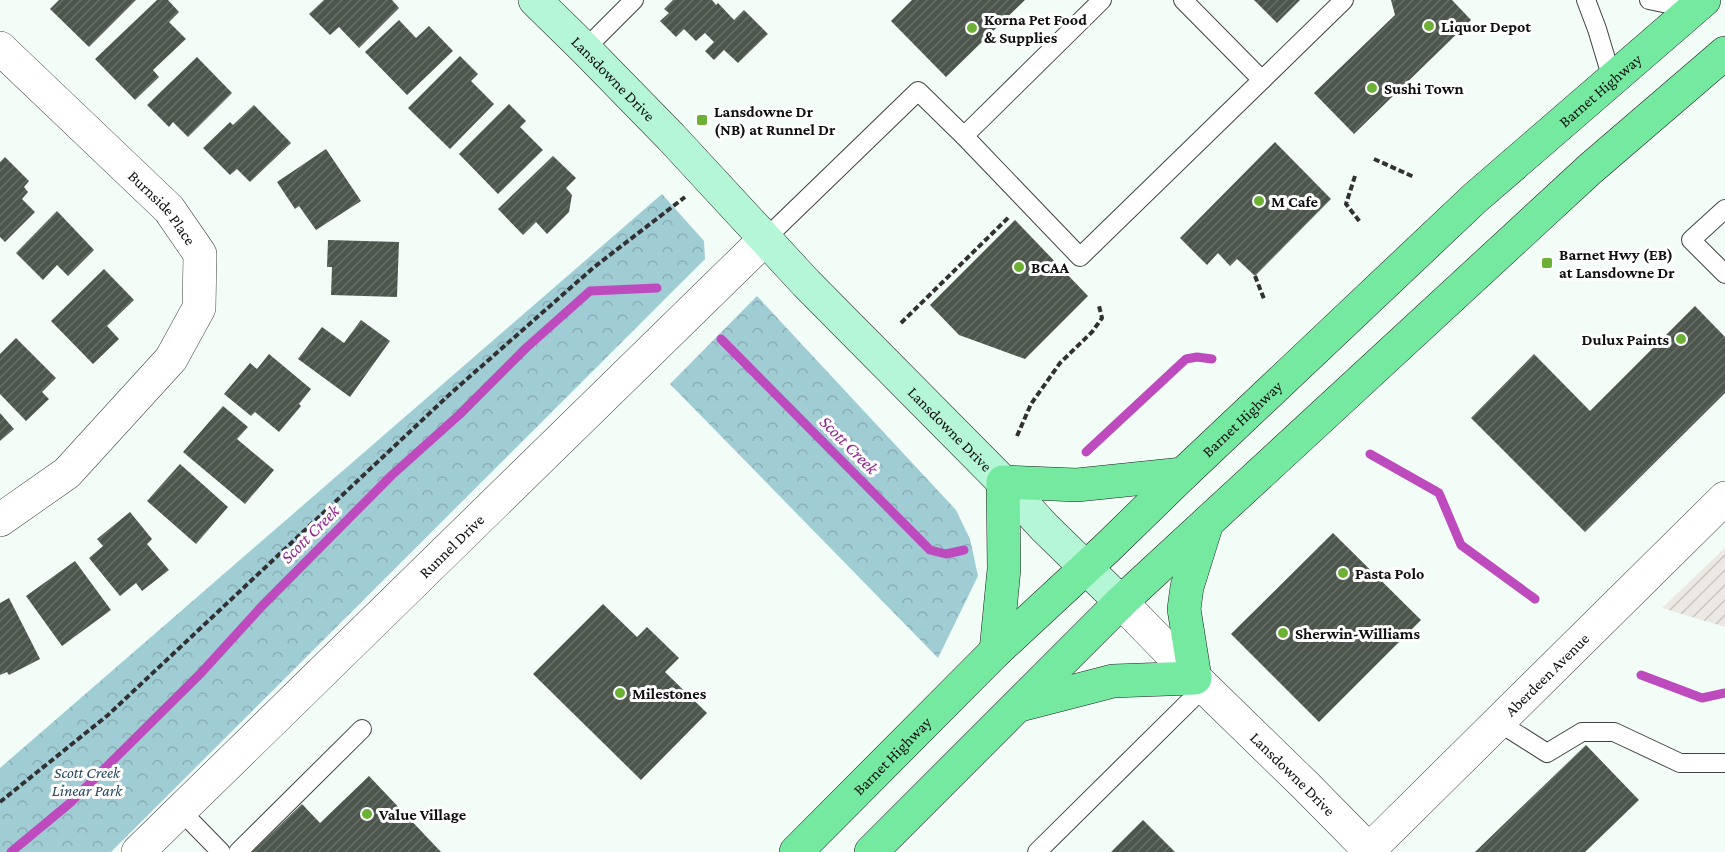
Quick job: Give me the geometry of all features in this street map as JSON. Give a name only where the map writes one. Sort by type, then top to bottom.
[{"type":"main road","name":"Barnet Highway","points":[[796,852],[996,651],[1466,206],[1698,5]]},
{"type":"main road","points":[[871,852],[1121,602],[1590,169],[1723,57]]},
{"type":"main road","points":[[996,651],[1004,569],[1003,482],[1077,485],[1183,474]]},
{"type":"main road","points":[[1018,705],[1113,681],[1200,682],[1184,609],[1187,587],[1207,522]]},
{"type":"street","name":"Lansdowne Drive","points":[[535,0],[585,49],[799,276],[1003,482],[1044,527],[1369,851]]},
{"type":"street","name":"Burnside Place","points":[[0,48],[169,209],[200,254],[199,308],[171,359],[67,473],[0,520]]},
{"type":"street","name":"Runnel Drive","points":[[138,852],[765,239]]},
{"type":"street","name":"Aberdeen Avenue","points":[[1369,851],[1725,498]]},
{"type":"lane","points":[[585,49],[634,0]]},
{"type":"lane","points":[[964,136],[1102,0]]},
{"type":"lane","points":[[1183,0],[1262,80]]},
{"type":"lane","points":[[765,239],[918,91],[1080,256],[1344,0]]},
{"type":"lane","points":[[1586,0],[1612,79]]},
{"type":"lane","points":[[1649,0],[1698,5]]},
{"type":"lane","points":[[1725,209],[1691,240],[1725,274]]},
{"type":"lane","points":[[1037,852],[1200,682]]},
{"type":"lane","points":[[1497,722],[1548,753],[1582,732],[1614,732],[1680,763],[1725,763]]},
{"type":"lane","points":[[238,852],[362,729]]},
{"type":"lane","points":[[180,810],[221,852]]},
{"type":"path","points":[[1374,159],[1414,177]]},
{"type":"path","points":[[1356,176],[1346,204],[1360,222]]},
{"type":"path","points":[[0,802],[108,715],[450,394],[593,268],[708,177]]},
{"type":"path","points":[[901,323],[1011,215]]},
{"type":"path","points":[[1255,276],[1264,299]]},
{"type":"path","points":[[1017,436],[1031,404],[1060,363],[1092,332],[1102,318],[1099,306]]},
{"type":"shaded area","points":[[1725,548],[1725,627],[1662,608]]},
{"type":"green space","name":"Scott Creek Linear Park","points":[[662,194],[704,241],[705,259],[111,852],[0,852],[0,768]]},
{"type":"green space","points":[[757,296],[956,510],[970,539],[978,576],[938,658],[670,384]]},
{"type":"building","points":[[59,0],[136,0],[89,47],[50,9]]},
{"type":"building","points":[[157,0],[168,0],[179,12],[169,22],[186,39],[153,70],[159,77],[135,100],[95,59]]},
{"type":"building","points":[[324,0],[392,0],[399,8],[359,48],[339,27],[330,35],[309,14]]},
{"type":"building","points":[[673,0],[712,0],[716,5],[718,3],[734,20],[744,10],[768,34],[738,63],[724,50],[714,60],[705,51],[714,42],[705,33],[696,41],[684,29],[676,37],[660,21],[669,13],[664,9]]},
{"type":"building","points":[[912,0],[1025,0],[946,77],[891,21]]},
{"type":"building","points":[[1254,0],[1300,0],[1277,23]]},
{"type":"building","points":[[1391,0],[1452,0],[1471,20],[1354,134],[1314,93],[1395,15]]},
{"type":"building","points":[[399,20],[416,38],[429,26],[453,51],[407,95],[365,52]]},
{"type":"building","points":[[460,56],[478,74],[471,81],[494,104],[450,149],[408,108]]},
{"type":"building","points":[[197,57],[232,93],[188,137],[173,122],[169,127],[147,105]]},
{"type":"building","points":[[509,104],[526,121],[520,127],[543,150],[498,194],[459,154]]},
{"type":"building","points":[[254,105],[291,143],[250,182],[237,169],[230,175],[203,148],[230,122],[233,125]]},
{"type":"building","points":[[1275,142],[1331,199],[1255,276],[1237,259],[1230,266],[1218,253],[1207,265],[1180,238]]},
{"type":"building","points":[[326,149],[361,201],[316,230],[299,206],[295,209],[277,182]]},
{"type":"building","points":[[553,156],[576,178],[566,188],[572,195],[569,212],[547,234],[536,222],[523,235],[498,209]]},
{"type":"building","points":[[5,157],[29,181],[24,187],[28,192],[22,199],[35,212],[5,242],[0,237],[0,162]]},
{"type":"building","points":[[57,211],[94,250],[68,276],[57,265],[43,280],[16,253]]},
{"type":"building","points":[[1015,220],[1088,296],[1025,359],[959,335],[930,305]]},
{"type":"building","points":[[328,240],[399,242],[397,297],[331,295],[332,267],[327,267]]},
{"type":"building","points":[[104,269],[134,300],[107,326],[119,339],[93,364],[51,321]]},
{"type":"building","points":[[1695,306],[1725,337],[1725,393],[1585,532],[1471,418],[1534,354],[1590,411]]},
{"type":"building","points":[[361,320],[390,341],[350,397],[298,359],[322,327],[344,343]]},
{"type":"building","points":[[16,338],[56,378],[42,392],[49,399],[26,421],[0,394],[0,354]]},
{"type":"building","points":[[269,354],[311,389],[299,404],[301,406],[279,432],[255,412],[251,416],[224,394],[250,363],[257,369]]},
{"type":"building","points":[[223,406],[248,427],[237,439],[274,470],[245,504],[183,452]]},
{"type":"building","points":[[0,413],[14,429],[0,441]]},
{"type":"building","points":[[180,464],[228,507],[196,544],[147,501]]},
{"type":"building","points":[[130,512],[152,539],[147,544],[169,570],[142,591],[136,583],[120,596],[89,558],[103,546],[97,539]]},
{"type":"building","points":[[1333,533],[1421,620],[1319,722],[1231,634]]},
{"type":"building","points":[[75,561],[111,610],[62,646],[26,596]]},
{"type":"building","points":[[9,598],[40,659],[9,675],[7,672],[0,675],[0,603]]},
{"type":"building","name":"Milestones","points":[[603,604],[637,637],[647,627],[679,658],[665,672],[707,713],[641,780],[533,674]]},
{"type":"building","points":[[1586,745],[1639,800],[1585,852],[1475,852]]},
{"type":"building","name":"Value Village","points":[[369,776],[441,852],[252,852],[302,804],[320,823]]},
{"type":"building","points":[[1143,820],[1175,852],[1111,852]]},
{"type":"waterway","name":"Scott Creek","points":[[11,852],[70,803],[201,673],[262,606],[392,475],[459,415],[526,348],[590,291],[657,288]]},
{"type":"waterway","name":"Scott Creek","points":[[721,339],[930,550],[946,554],[964,550]]},
{"type":"waterway","name":"Scott Creek","points":[[1086,452],[1186,359],[1197,357],[1212,359]]},
{"type":"waterway","name":"Scott Creek","points":[[1370,454],[1439,493],[1461,545],[1535,599]]},
{"type":"waterway","name":"Scott Creek","points":[[1641,675],[1702,698],[1725,693]]},
{"type":"place","name":"Liquor Depot","points":[[1429,26]]},
{"type":"place","name":"Korna Pet Food & Supplies","points":[[972,28]]},
{"type":"place","name":"Sushi Town","points":[[1372,88]]},
{"type":"place","name":"Lansdowne Dr (NB) at Runnel Dr","points":[[702,120]]},
{"type":"place","name":"M Cafe","points":[[1259,201]]},
{"type":"place","name":"Barnet Hwy (EB) at Lansdowne Dr","points":[[1547,263]]},
{"type":"place","name":"BCAA","points":[[1019,267]]},
{"type":"place","name":"Dulux Paints","points":[[1681,339]]},
{"type":"place","name":"Pasta Polo","points":[[1343,573]]},
{"type":"place","name":"Sherwin-Williams","points":[[1283,633]]},
{"type":"place","name":"Milestones","points":[[620,693]]},
{"type":"place","name":"Value Village","points":[[367,814]]}]
